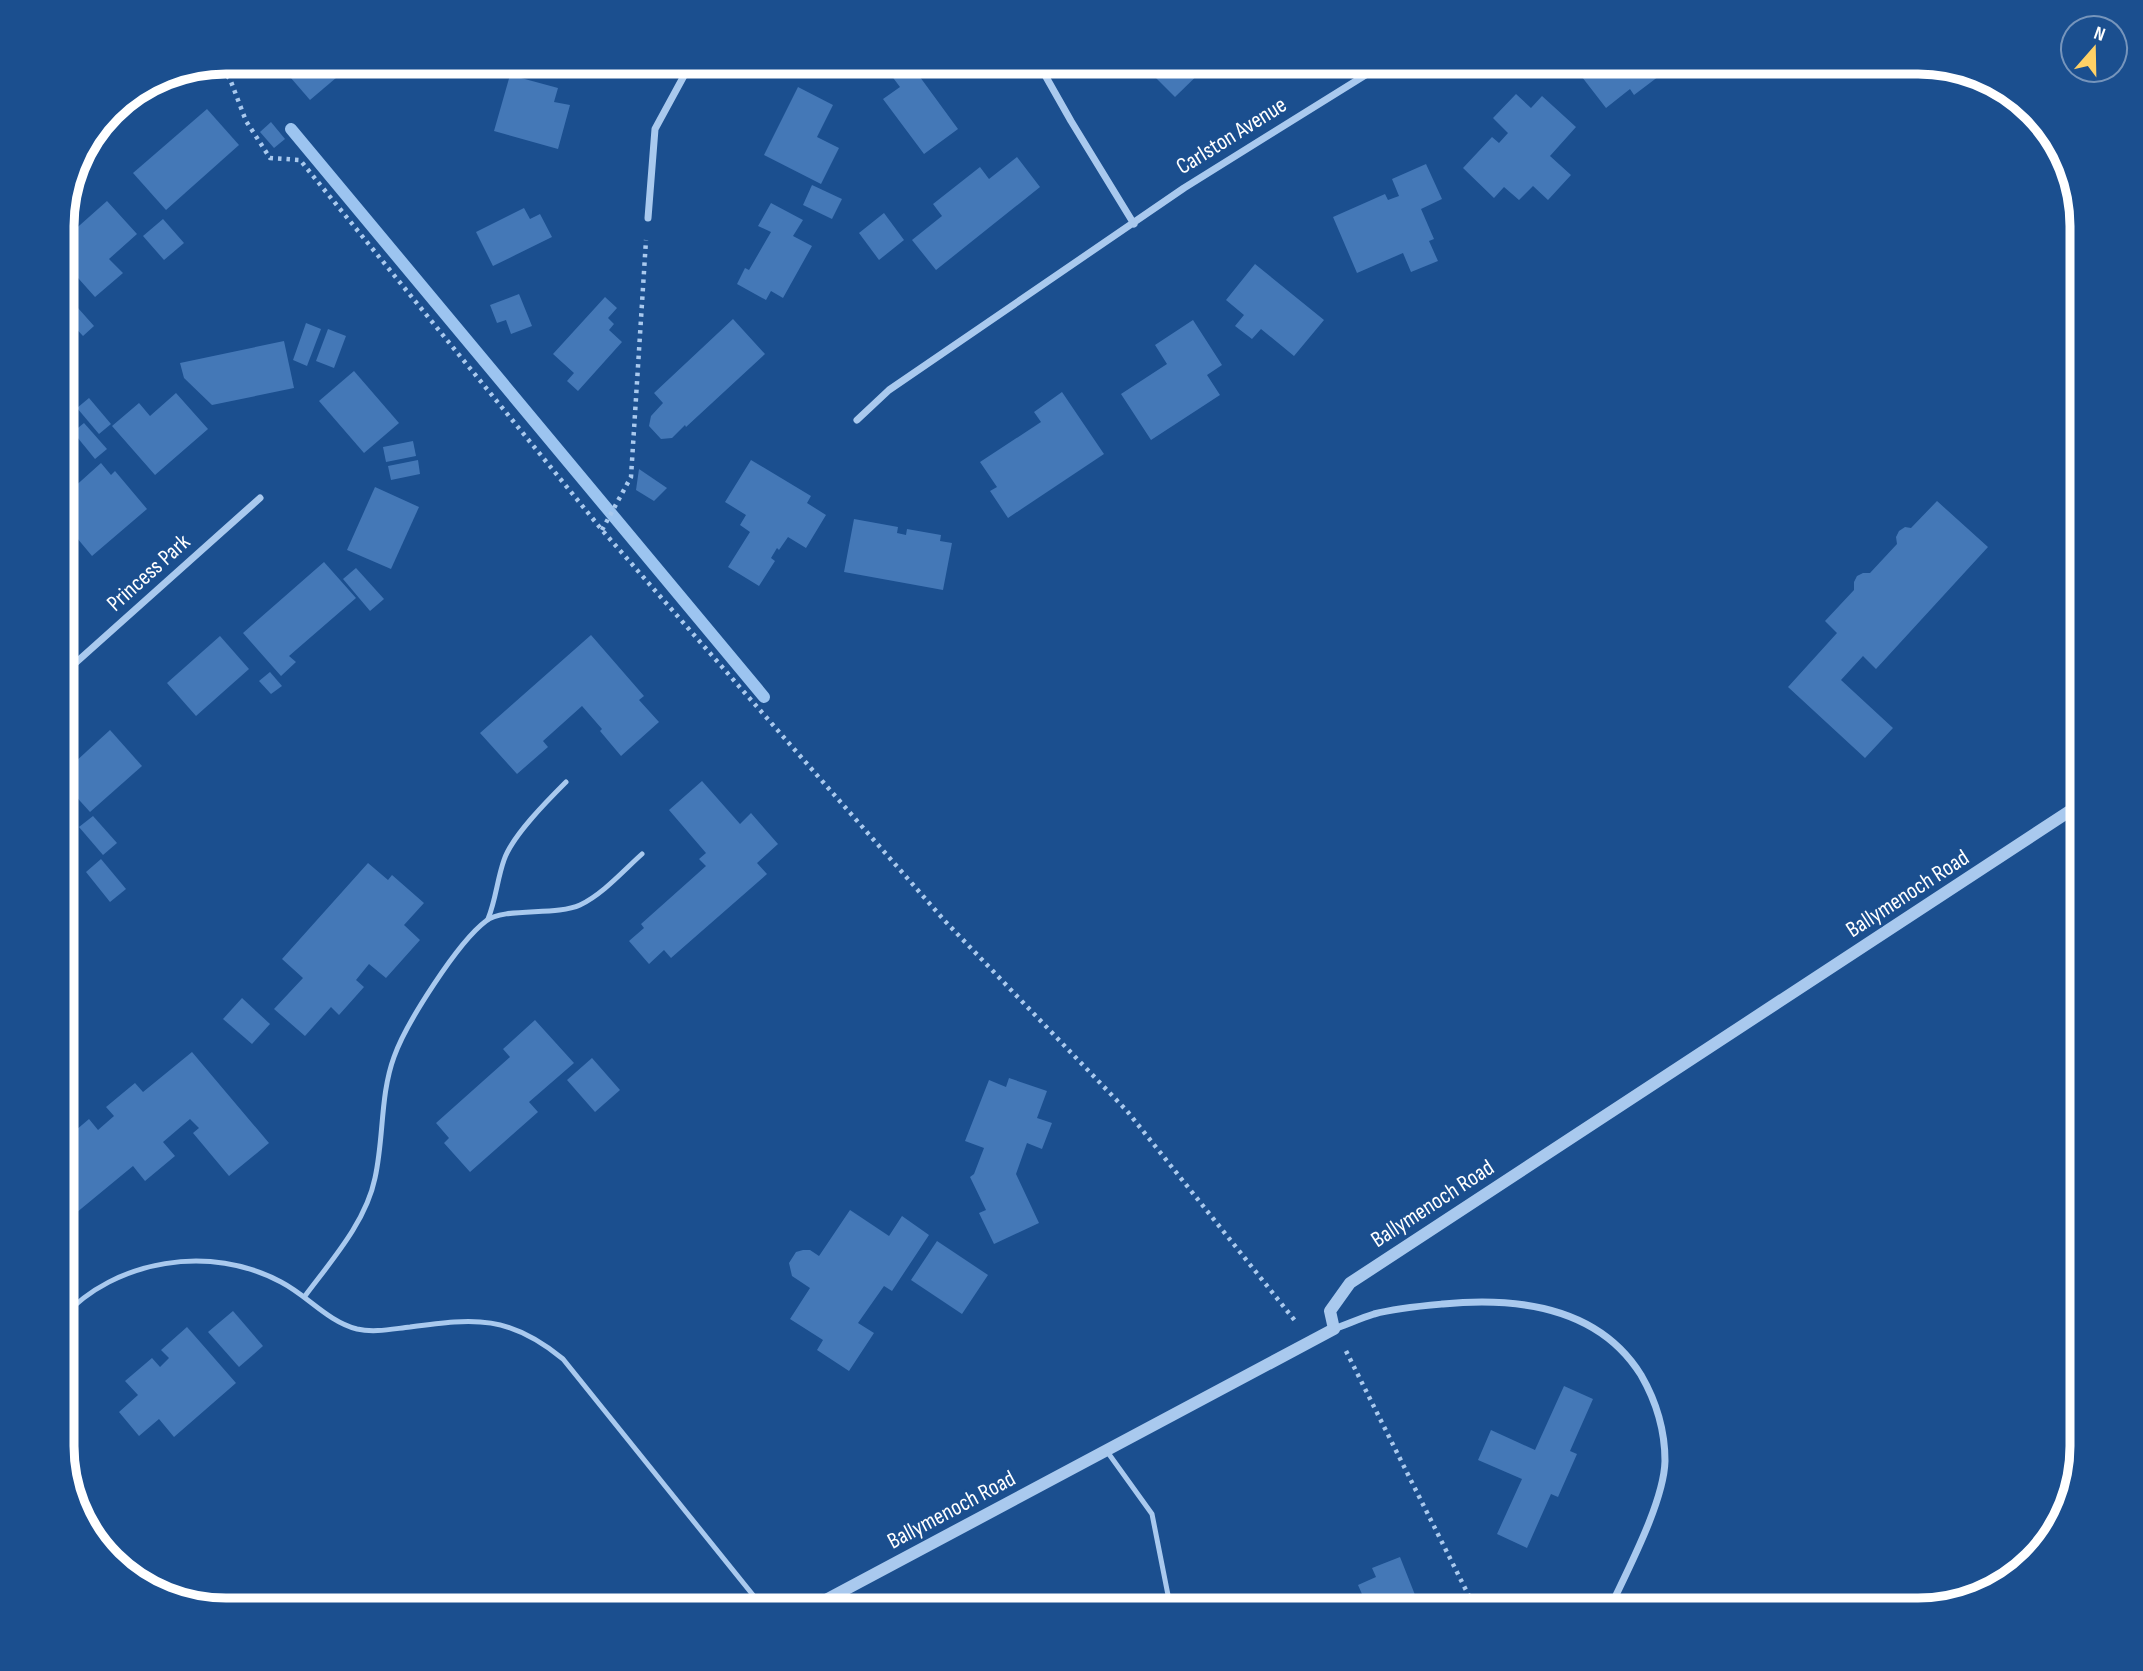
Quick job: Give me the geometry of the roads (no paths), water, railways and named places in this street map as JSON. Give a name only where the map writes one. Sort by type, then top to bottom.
[{"type":"street","points":[[648,218],[655,129],[685,74]]},
{"type":"street","points":[[1044,74],[1070,121],[1134,223]]},
{"type":"street","name":"Carlston Avenue","points":[[857,420],[899,382],[1184,188],[1367,74]]},
{"type":"street","name":"Princess Park","points":[[74,664],[260,498]]},
{"type":"street","name":"Ballymenoch Road","points":[[829,1598],[1334,1329],[1330,1311],[1350,1283],[2070,811]]},
{"type":"street","points":[[1334,1329],[1377,1314],[1476,1301],[1537,1306],[1559,1311],[1600,1332],[1617,1346],[1635,1366],[1658,1411],[1665,1463],[1652,1513],[1614,1598]]},
{"type":"lane","points":[[305,1296],[345,1241],[361,1213],[375,1179],[382,1118],[394,1057],[418,1009],[463,945],[488,919],[495,902],[504,857],[536,812],[566,782]]},
{"type":"lane","points":[[488,919],[579,905],[642,855]]},
{"type":"lane","points":[[74,1307],[85,1297],[117,1278],[162,1263],[192,1261],[252,1269],[305,1296],[321,1312],[358,1329],[377,1331],[474,1320],[501,1324],[524,1332],[564,1359],[755,1598]]},
{"type":"lane","points":[[1106,1450],[1152,1514],[1169,1598]]},
{"type":"waterway","points":[[291,129],[764,697]]}]
